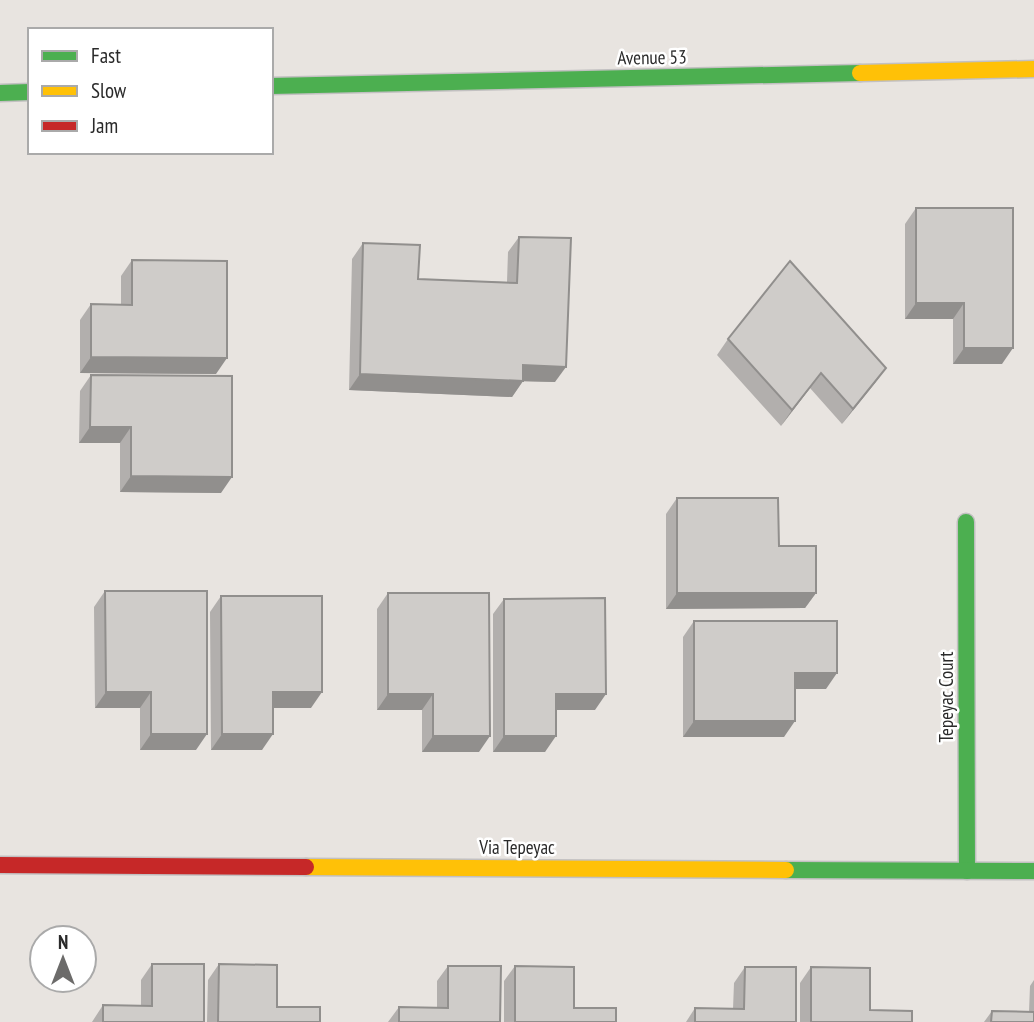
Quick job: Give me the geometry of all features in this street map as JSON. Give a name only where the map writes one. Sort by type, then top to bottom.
[{"type":"street","name":"Avenue 53","points":[[273,86],[1034,69]]},
{"type":"street","points":[[0,93],[28,92]]},
{"type":"street","name":"Tepeyac Court","points":[[966,522],[967,871]]},
{"type":"street","name":"Via Tepeyac","points":[[0,865],[1034,872]]},
{"type":"building","points":[[916,208],[1013,208],[1013,348],[964,348],[964,303],[916,303]]},
{"type":"building","points":[[519,237],[571,238],[566,367],[523,365],[523,381],[360,374],[363,243],[420,245],[418,279],[517,283]]},
{"type":"building","points":[[132,260],[227,261],[227,358],[91,357],[91,304],[132,305]]},
{"type":"building","points":[[790,261],[886,368],[853,409],[821,373],[792,410],[728,339]]},
{"type":"building","points":[[91,375],[232,376],[232,477],[131,476],[131,427],[90,427]]},
{"type":"building","points":[[677,498],[778,498],[779,546],[816,546],[816,593],[677,593]]},
{"type":"building","points":[[105,591],[207,591],[207,734],[151,734],[151,692],[106,692]]},
{"type":"building","points":[[388,593],[489,593],[490,736],[433,736],[433,694],[388,694]]},
{"type":"building","points":[[221,596],[322,596],[322,692],[273,692],[273,734],[222,734]]},
{"type":"building","points":[[605,598],[606,694],[556,694],[556,736],[504,736],[504,599]]},
{"type":"building","points":[[694,621],[837,621],[837,673],[795,673],[795,721],[694,721]]},
{"type":"building","points":[[152,964],[204,964],[204,1022],[103,1022],[103,1005],[152,1006]]},
{"type":"building","points":[[219,964],[277,965],[277,1007],[320,1007],[320,1022],[218,1022]]},
{"type":"building","points":[[448,966],[501,966],[500,1022],[399,1022],[399,1007],[448,1008]]},
{"type":"building","points":[[515,966],[574,967],[574,1008],[616,1008],[616,1022],[515,1022]]},
{"type":"building","points":[[745,967],[796,967],[796,1022],[695,1022],[695,1008],[744,1009]]},
{"type":"building","points":[[811,967],[870,968],[870,1010],[912,1011],[912,1022],[811,1022]]},
{"type":"building","points":[[992,1011],[1034,1012],[1034,1022],[991,1022]]},
{"type":"traffic: fast","points":[[273,86],[860,73]]},
{"type":"traffic: fast","points":[[0,93],[28,92]]},
{"type":"traffic: fast","points":[[966,522],[967,871]]},
{"type":"traffic: fast","points":[[786,870],[1034,871]]},
{"type":"traffic: slow","points":[[860,73],[1034,69]]},
{"type":"traffic: slow","points":[[306,867],[786,870]]},
{"type":"traffic: jam","points":[[0,865],[306,867]]}]
